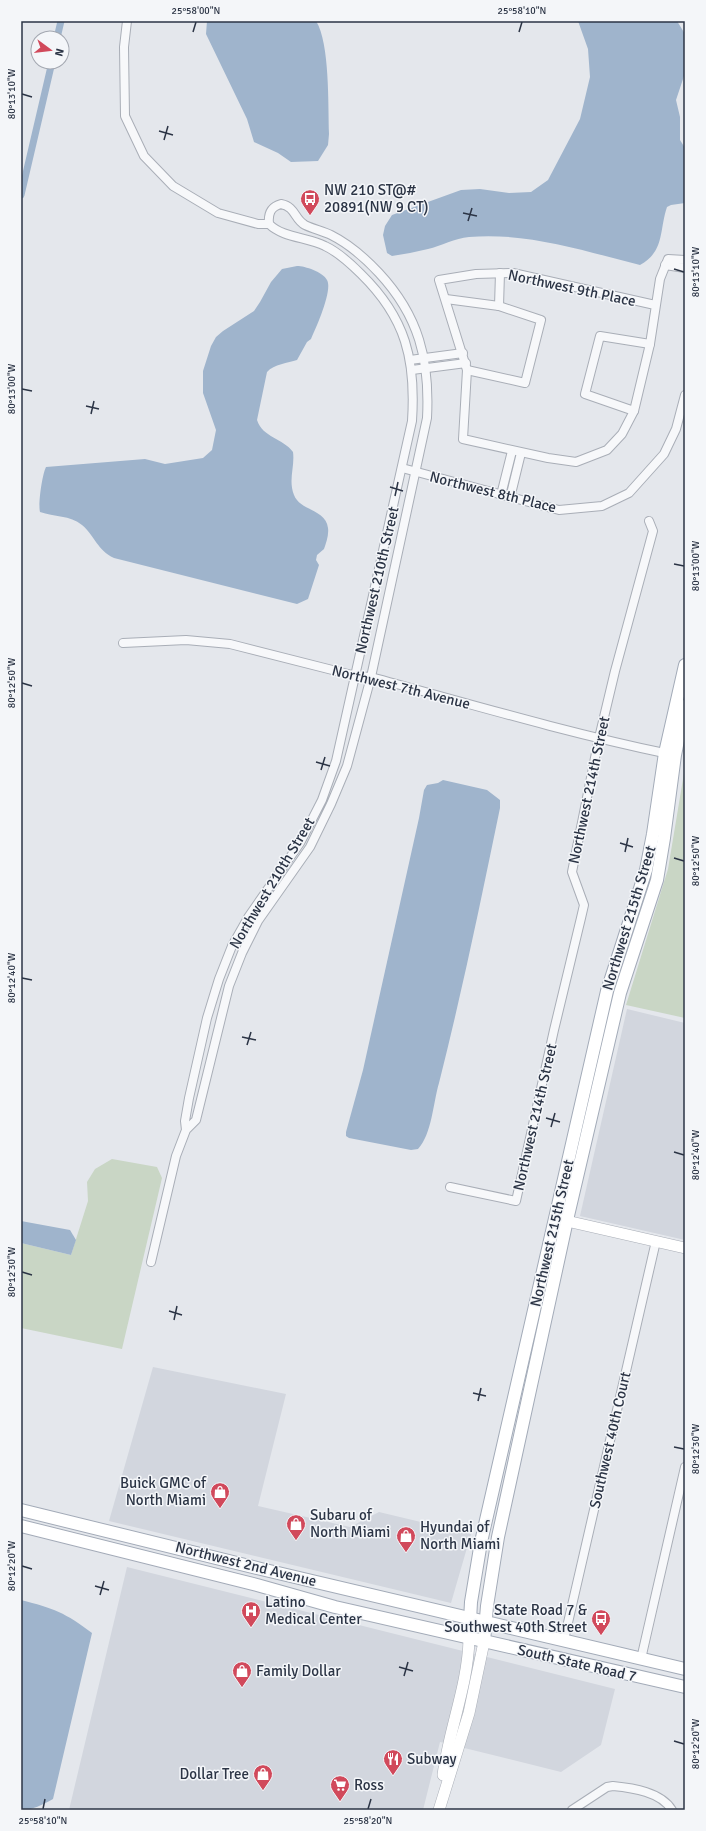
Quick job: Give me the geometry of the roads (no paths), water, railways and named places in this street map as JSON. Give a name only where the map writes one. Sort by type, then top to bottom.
[{"type":"main road","name":"Northwest 215th Street","points":[[469,1639],[478,1556],[502,1450],[620,993],[657,880],[664,838],[670,754],[685,665]]},
{"type":"main road","name":"Northwest 215th Street","points":[[670,754],[685,706]]},
{"type":"main road","name":"Northwest 215th Street","points":[[484,1642],[498,1537],[517,1453],[561,1219]]},
{"type":"main road","points":[[502,1450],[517,1453]]},
{"type":"main road","name":"Northwest 2nd Avenue","points":[[21,1510],[470,1619]]},
{"type":"main road","name":"Northwest 2nd Avenue","points":[[21,1526],[240,1581],[335,1607],[469,1639]]},
{"type":"main road","name":"South State Road 7","points":[[470,1619],[685,1669]]},
{"type":"main road","name":"South State Road 7","points":[[469,1639],[685,1687]]},
{"type":"street","points":[[127,21],[124,70],[125,116],[144,156],[173,186],[218,213],[258,224],[269,224]]},
{"type":"street","name":"Northwest 210th Street","points":[[151,1262],[176,1156],[186,1130],[196,1120],[228,986],[242,952],[258,921],[310,847],[331,804],[347,766],[371,678],[427,418],[428,389],[426,368],[416,328],[407,310],[392,287],[370,263],[353,249],[331,235],[304,224],[293,209],[281,204],[271,209],[268,215],[269,224],[274,229],[284,234],[325,246],[357,270],[375,288],[393,313],[402,330],[412,370],[414,391],[412,421],[336,761],[322,800],[300,843],[249,916],[232,946],[219,979],[207,1018],[185,1122],[186,1130]]},
{"type":"street","points":[[412,370],[467,366],[525,383],[541,320],[499,306],[446,298],[467,366],[464,438],[512,451],[576,462],[607,450],[622,434],[634,411],[650,344],[660,278],[665,265],[668,259],[671,258],[685,260]]},
{"type":"street","points":[[665,265],[685,268]]},
{"type":"street","points":[[499,306],[500,273]]},
{"type":"street","name":"Northwest 9th Place","points":[[446,298],[439,280],[441,279],[476,274],[513,273],[655,305]]},
{"type":"street","points":[[634,411],[585,394],[600,336],[650,344]]},
{"type":"street","points":[[410,360],[463,353]]},
{"type":"street","name":"Northwest 8th Place","points":[[402,468],[559,510],[602,506],[629,493],[664,454],[676,429],[685,395]]},
{"type":"street","points":[[501,495],[512,451]]},
{"type":"street","points":[[510,498],[521,452]]},
{"type":"street","name":"Northwest 214th Street","points":[[450,1187],[516,1201],[584,905],[572,872],[599,738],[615,671],[653,531],[649,521]]},
{"type":"street","name":"Northwest 7th Avenue","points":[[123,643],[186,640],[230,644],[356,676],[371,678],[599,738],[670,754]]},
{"type":"street","points":[[561,1219],[685,1248]]},
{"type":"street","name":"Southwest 40th Court","points":[[564,1640],[656,1241]]},
{"type":"street","points":[[640,1658],[685,1467]]},
{"type":"street","points":[[240,1581],[244,1564]]},
{"type":"street","name":"Northwest 215th Street","points":[[439,1808],[446,1749],[469,1658],[469,1639]]},
{"type":"street","name":"Northwest 215th Street","points":[[439,1808],[469,1713],[484,1642]]},
{"type":"street","points":[[572,1810],[607,1786],[613,1786],[659,1796],[668,1803],[672,1810]]},
{"type":"water","points":[[207,21],[316,21],[321,31],[326,59],[329,134],[328,145],[318,161],[291,162],[278,153],[254,142],[247,119],[206,34]]},
{"type":"water","points":[[578,21],[677,21],[685,34],[685,73],[676,100],[680,117],[680,140],[685,148],[685,203],[667,207],[660,240],[654,253],[640,265],[555,244],[512,237],[491,236],[469,237],[453,240],[428,249],[392,256],[387,253],[383,235],[385,226],[392,215],[461,190],[480,189],[509,193],[531,192],[548,180],[580,119],[590,77],[588,49]]},
{"type":"water","points":[[297,266],[314,270],[325,277],[328,285],[326,300],[311,339],[307,342],[297,360],[277,365],[267,372],[257,420],[264,431],[289,447],[293,452],[292,489],[294,495],[302,504],[323,517],[328,528],[328,536],[324,549],[317,555],[316,560],[319,565],[308,599],[297,604],[114,558],[108,555],[100,547],[82,525],[72,519],[40,512],[41,490],[46,467],[145,459],[165,464],[203,458],[212,450],[216,430],[203,393],[203,371],[211,346],[216,337],[223,331],[254,311],[271,282],[282,269]]},
{"type":"water","points":[[443,780],[487,790],[500,800],[500,808],[432,1118],[423,1143],[418,1149],[411,1150],[349,1138],[346,1136],[346,1132],[363,1070],[424,790],[427,785],[438,783]]},
{"type":"water","points":[[21,1221],[70,1230],[76,1240],[71,1255],[21,1243]]},
{"type":"water","points":[[21,1600],[59,1612],[92,1633],[53,1799],[25,1810],[21,1810]]},
{"type":"waterway","points":[[59,30],[61,21]]},
{"type":"waterway","points":[[21,195],[50,70]]},
{"type":"place","name":"NW 210 ST@# 20891(NW 9 CT)","points":[[310,216]]},
{"type":"place","name":"Buick GMC of North Miami","points":[[220,1509]]},
{"type":"place","name":"Subaru of North Miami","points":[[296,1541]]},
{"type":"place","name":"Hyundai of North Miami","points":[[406,1553]]},
{"type":"place","name":"Latino Medical Center","points":[[251,1628]]},
{"type":"place","name":"State Road 7 & Southwest 40th Street","points":[[601,1636]]},
{"type":"place","name":"Family Dollar","points":[[242,1688]]},
{"type":"place","name":"Subway","points":[[393,1776]]},
{"type":"place","name":"Dollar Tree","points":[[263,1791]]},
{"type":"place","name":"Ross","points":[[340,1802]]}]
